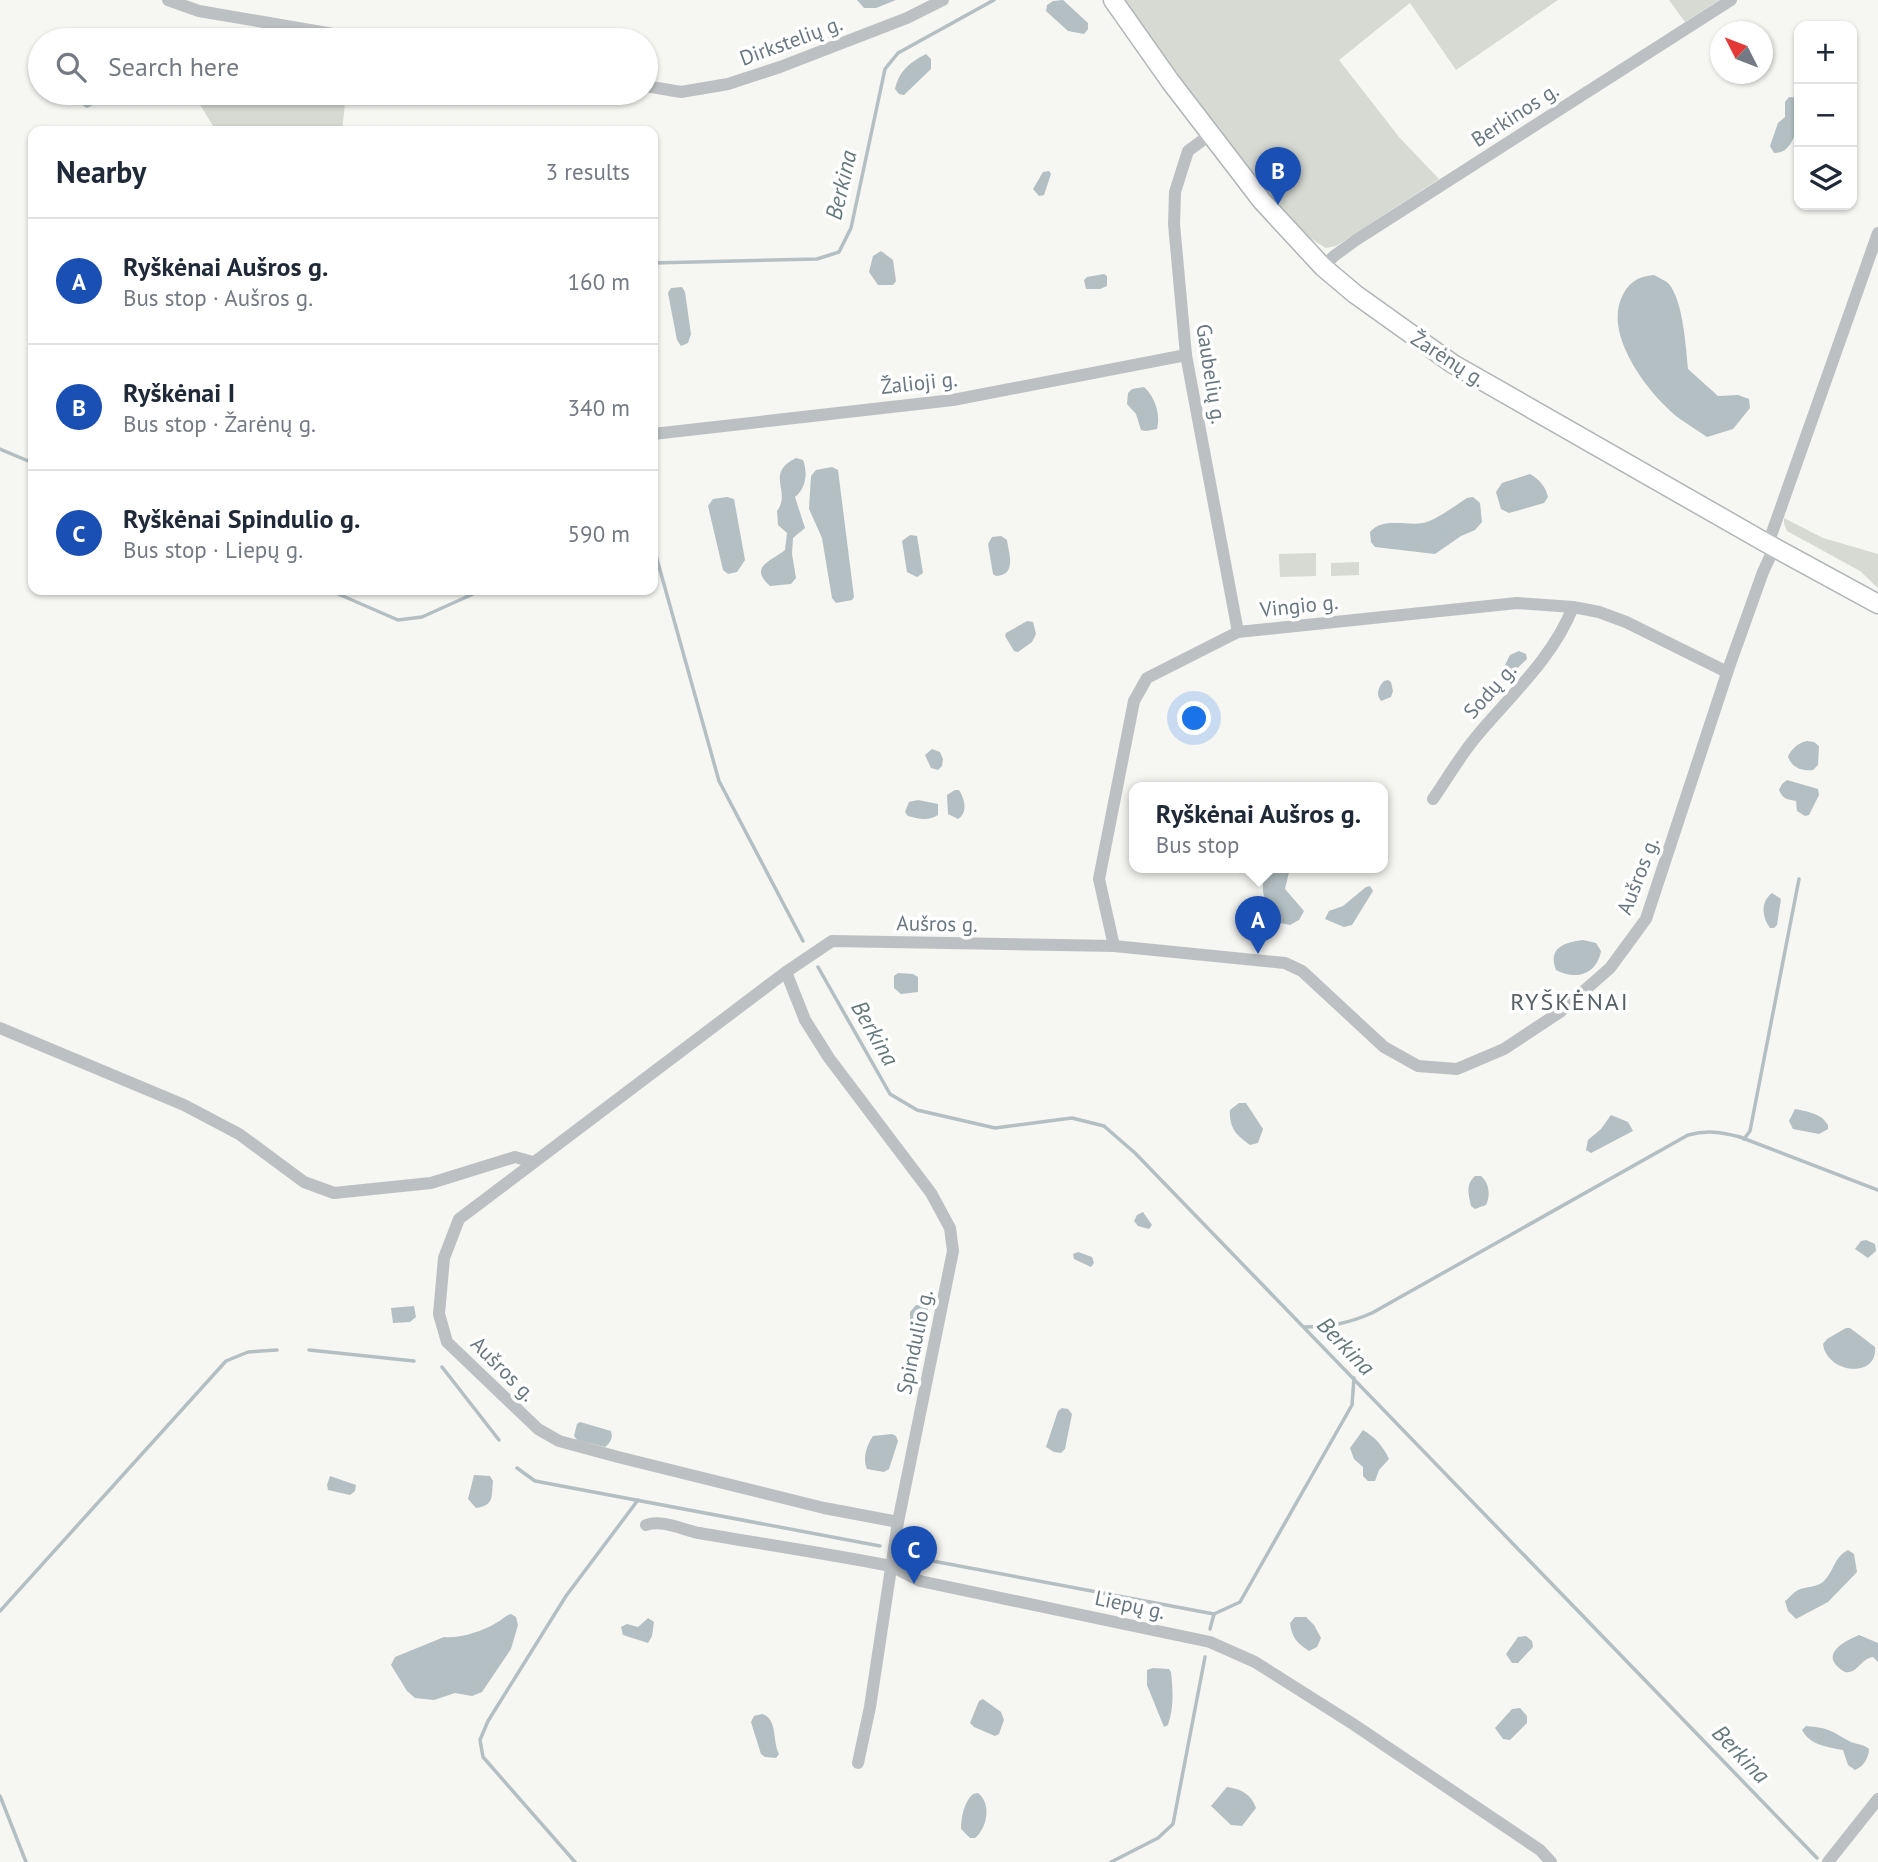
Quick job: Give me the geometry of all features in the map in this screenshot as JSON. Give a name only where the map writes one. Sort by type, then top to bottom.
[{"type":"main road","name":"Žarėnų g.","points":[[1113,0],[1170,81],[1262,201],[1323,267],[1388,320],[1453,364],[1771,546],[1878,604]]},
{"type":"street","points":[[168,0],[199,11],[299,28]]},
{"type":"street","name":"Dirkstelių g.","points":[[658,88],[681,92],[729,84],[895,23],[943,0]]},
{"type":"street","name":"Berkinos g.","points":[[1323,267],[1356,240],[1731,0]]},
{"type":"street","name":"Gaubelių g.","points":[[1211,134],[1188,151],[1175,192],[1174,224],[1186,355],[1238,632]]},
{"type":"street","name":"Aušros g.","points":[[898,1522],[824,1507],[559,1441],[538,1429],[447,1342],[439,1314],[444,1258],[458,1219],[786,972],[832,941],[1114,946],[1285,963],[1302,971],[1384,1047],[1418,1066],[1457,1069],[1504,1049],[1560,1012],[1609,968],[1646,919],[1727,672],[1878,233]]},
{"type":"street","name":"Žalioji g.","points":[[658,433],[953,400],[1186,355]]},
{"type":"street","name":"Vingio g.","points":[[1114,946],[1100,879],[1134,701],[1147,678],[1238,632],[1517,603],[1573,607],[1626,622],[1727,672]]},
{"type":"street","name":"Sodų g.","points":[[1433,799],[1474,739],[1534,671],[1573,607]]},
{"type":"street","name":"Spindulio g.","points":[[786,972],[804,1020],[829,1058],[931,1193],[950,1228],[953,1251],[898,1522],[870,1707],[858,1763]]},
{"type":"street","points":[[0,1028],[184,1105],[239,1134],[304,1182],[334,1193],[431,1183],[515,1157],[533,1162]]},
{"type":"street","name":"Liepų g.","points":[[646,1525],[659,1523],[891,1566],[920,1581],[1210,1642],[1255,1662],[1353,1724],[1540,1850],[1551,1862]]},
{"type":"street","points":[[1828,1862],[1878,1799]]},
{"type":"shaded area","points":[[857,0],[896,0],[876,8],[864,8]]},
{"type":"shaded area","points":[[1063,0],[1088,23],[1084,34],[1068,31],[1046,11],[1047,5],[1053,1]]},
{"type":"shaded area","points":[[1123,0],[1558,0],[1456,70],[1410,3],[1339,60],[1399,137],[1439,179],[1336,246],[1326,248],[1307,235],[1283,211],[1208,116]]},
{"type":"shaded area","points":[[1669,0],[1719,0],[1685,22]]},
{"type":"shaded area","points":[[926,54],[931,59],[931,69],[904,95],[899,94],[895,89],[902,72]]},
{"type":"shaded area","points":[[1789,97],[1794,98],[1794,136],[1782,152],[1774,153],[1770,146],[1778,123],[1785,117],[1785,102]]},
{"type":"shaded area","points":[[200,105],[345,105],[343,126],[213,126]]},
{"type":"shaded area","points":[[1049,171],[1051,174],[1044,195],[1039,196],[1033,189],[1043,172]]},
{"type":"shaded area","points":[[881,251],[893,260],[896,281],[893,285],[878,285],[869,272],[873,256]]},
{"type":"shaded area","points":[[1104,274],[1107,276],[1107,286],[1086,289],[1084,280],[1087,277]]},
{"type":"shaded area","points":[[1654,275],[1669,284],[1678,301],[1688,369],[1718,396],[1738,395],[1749,399],[1750,408],[1733,429],[1707,437],[1668,409],[1633,365],[1619,331],[1621,299],[1634,281]]},
{"type":"shaded area","points":[[682,287],[691,334],[688,343],[681,346],[677,340],[668,293],[671,288]]},
{"type":"shaded area","points":[[1144,387],[1158,412],[1157,429],[1146,431],[1141,430],[1136,414],[1127,404],[1128,393],[1132,389]]},
{"type":"shaded area","points":[[796,458],[803,460],[806,475],[802,489],[795,497],[805,528],[793,538],[792,554],[796,578],[791,584],[770,586],[761,573],[762,568],[785,550],[787,533],[778,525],[777,511],[782,497],[780,477],[787,464]]},
{"type":"shaded area","points":[[832,467],[838,470],[854,597],[852,600],[836,603],[832,598],[822,538],[809,509],[811,476],[816,470]]},
{"type":"shaded area","points":[[1530,474],[1545,490],[1548,497],[1544,503],[1509,513],[1501,509],[1496,492],[1502,483]]},
{"type":"shaded area","points":[[1473,497],[1480,503],[1482,522],[1475,530],[1435,554],[1375,547],[1371,542],[1370,532],[1375,527],[1395,523],[1428,522]]},
{"type":"shaded area","points":[[713,499],[734,499],[745,560],[737,572],[728,574],[723,570],[708,506]]},
{"type":"shaded area","points":[[1784,518],[1823,538],[1878,554],[1878,588],[1860,571],[1787,531]]},
{"type":"shaded area","points":[[910,535],[917,536],[923,573],[917,577],[907,572],[902,541]]},
{"type":"shaded area","points":[[1001,536],[1007,540],[1010,563],[1007,572],[996,576],[993,574],[988,544],[992,537]]},
{"type":"shaded area","points":[[1316,553],[1316,576],[1280,577],[1279,554]]},
{"type":"shaded area","points":[[1359,562],[1359,575],[1331,576],[1331,563]]},
{"type":"shaded area","points":[[1027,621],[1033,622],[1036,634],[1032,642],[1018,652],[1014,651],[1005,636],[1006,633]]},
{"type":"shaded area","points":[[1519,651],[1526,654],[1527,659],[1510,675],[1506,674],[1504,667],[1510,655]]},
{"type":"shaded area","points":[[1388,680],[1393,691],[1391,697],[1381,701],[1378,690],[1384,681]]},
{"type":"shaded area","points":[[1807,741],[1819,746],[1818,765],[1813,770],[1799,768],[1788,757],[1795,747]]},
{"type":"shaded area","points":[[932,749],[940,752],[943,759],[938,770],[931,768],[925,755]]},
{"type":"shaded area","points":[[1787,780],[1818,789],[1819,795],[1809,815],[1805,816],[1797,811],[1796,801],[1785,798],[1780,793],[1782,784]]},
{"type":"shaded area","points":[[959,790],[964,806],[958,819],[948,814],[947,795]]},
{"type":"shaded area","points":[[918,800],[938,804],[938,815],[923,819],[908,816],[905,812],[909,802]]},
{"type":"shaded area","points":[[1266,873],[1289,873],[1285,889],[1304,911],[1299,920],[1290,925],[1280,923],[1264,897]]},
{"type":"shaded area","points":[[1370,886],[1373,891],[1352,925],[1344,927],[1325,919],[1329,911],[1343,906]]},
{"type":"shaded area","points":[[1772,893],[1781,899],[1777,925],[1770,928],[1765,919],[1764,905]]},
{"type":"shaded area","points":[[1583,940],[1596,943],[1601,951],[1595,965],[1578,975],[1556,970],[1556,951],[1570,942]]},
{"type":"shaded area","points":[[898,973],[918,977],[918,992],[901,994],[894,988],[894,976]]},
{"type":"shaded area","points":[[1239,1103],[1246,1103],[1263,1129],[1258,1143],[1250,1145],[1232,1126],[1230,1110]]},
{"type":"shaded area","points":[[1795,1109],[1818,1115],[1828,1125],[1828,1129],[1819,1134],[1793,1129],[1789,1121]]},
{"type":"shaded area","points":[[1611,1115],[1628,1122],[1633,1131],[1591,1153],[1586,1150],[1588,1140],[1601,1129]]},
{"type":"shaded area","points":[[1475,1176],[1484,1179],[1489,1193],[1486,1205],[1475,1209],[1471,1206],[1468,1190]]},
{"type":"shaded area","points":[[1143,1212],[1152,1225],[1149,1229],[1138,1226],[1134,1221],[1137,1215]]},
{"type":"shaded area","points":[[1861,1241],[1875,1244],[1876,1251],[1868,1258],[1855,1249]]},
{"type":"shaded area","points":[[1078,1252],[1092,1257],[1094,1263],[1091,1267],[1074,1259],[1073,1254]]},
{"type":"shaded area","points":[[916,1305],[928,1309],[923,1329],[910,1325],[910,1312]]},
{"type":"shaded area","points":[[414,1306],[416,1317],[410,1322],[393,1323],[391,1308]]},
{"type":"shaded area","points":[[1850,1328],[1875,1347],[1874,1357],[1869,1364],[1861,1368],[1842,1367],[1833,1362],[1823,1344]]},
{"type":"shaded area","points":[[1062,1408],[1068,1409],[1072,1414],[1065,1449],[1061,1453],[1046,1447],[1058,1411]]},
{"type":"shaded area","points":[[580,1422],[611,1431],[610,1442],[605,1447],[577,1440],[574,1436]]},
{"type":"shaded area","points":[[1363,1430],[1378,1442],[1389,1459],[1379,1470],[1375,1481],[1368,1481],[1363,1476],[1363,1467],[1354,1459],[1350,1448]]},
{"type":"shaded area","points":[[892,1434],[898,1441],[889,1469],[884,1472],[867,1469],[866,1452],[873,1436]]},
{"type":"shaded area","points":[[474,1475],[490,1476],[493,1481],[489,1502],[476,1508],[468,1499]]},
{"type":"shaded area","points":[[330,1476],[356,1485],[355,1491],[350,1495],[328,1490]]},
{"type":"shaded area","points":[[1848,1550],[1854,1554],[1857,1572],[1828,1602],[1796,1619],[1788,1611],[1785,1601],[1798,1590],[1824,1581],[1840,1556]]},
{"type":"shaded area","points":[[511,1614],[516,1617],[518,1625],[511,1649],[482,1692],[472,1696],[455,1693],[434,1700],[415,1698],[407,1691],[391,1665],[395,1657],[444,1637],[457,1637],[478,1631]]},
{"type":"shaded area","points":[[1295,1617],[1306,1617],[1314,1625],[1321,1638],[1317,1647],[1309,1651],[1296,1640],[1290,1623]]},
{"type":"shaded area","points":[[648,1618],[654,1622],[648,1643],[623,1635],[621,1627],[627,1624],[638,1627]]},
{"type":"shaded area","points":[[1859,1635],[1878,1643],[1878,1662],[1873,1657],[1869,1658],[1853,1671],[1845,1672],[1837,1666],[1833,1655],[1846,1641]]},
{"type":"shaded area","points":[[1526,1636],[1532,1641],[1533,1647],[1518,1663],[1512,1663],[1506,1654],[1518,1637]]},
{"type":"shaded area","points":[[1169,1669],[1171,1672],[1172,1705],[1168,1725],[1164,1727],[1147,1685],[1147,1670]]},
{"type":"shaded area","points":[[983,1699],[1001,1712],[1004,1720],[999,1734],[995,1736],[970,1723],[979,1701]]},
{"type":"shaded area","points":[[1520,1708],[1527,1716],[1527,1723],[1510,1740],[1503,1739],[1495,1728],[1512,1709]]},
{"type":"shaded area","points":[[762,1714],[773,1725],[779,1754],[776,1758],[761,1754],[751,1722],[754,1716]]},
{"type":"shaded area","points":[[1806,1726],[1829,1730],[1866,1747],[1869,1752],[1865,1762],[1855,1770],[1848,1765],[1843,1750],[1820,1744],[1805,1735],[1802,1730]]},
{"type":"shaded area","points":[[1227,1787],[1245,1793],[1256,1808],[1242,1826],[1231,1825],[1211,1806]]},
{"type":"shaded area","points":[[978,1793],[985,1803],[985,1822],[979,1834],[970,1838],[961,1829],[962,1815],[970,1797]]},
{"type":"waterway","name":"Berkina","points":[[658,263],[817,259],[839,252],[851,228],[885,69],[898,53],[994,0]]},
{"type":"waterway","points":[[0,449],[28,461]]},
{"type":"waterway","name":"Berkina","points":[[658,563],[719,781],[803,941]]},
{"type":"waterway","points":[[340,595],[398,620],[422,617],[471,595]]},
{"type":"waterway","points":[[1744,1139],[1750,1131],[1799,879]]},
{"type":"waterway","name":"Berkina","points":[[818,967],[890,1094],[917,1110],[995,1128],[1072,1118],[1104,1126],[1135,1153],[1817,1858]]},
{"type":"waterway","points":[[1304,1327],[1339,1324],[1372,1313],[1688,1135],[1714,1132],[1740,1137],[1878,1190]]},
{"type":"waterway","points":[[0,1611],[226,1361],[248,1352],[277,1350]]},
{"type":"waterway","points":[[309,1350],[414,1361]]},
{"type":"waterway","points":[[442,1367],[499,1440]]},
{"type":"waterway","points":[[906,1556],[1214,1614],[1240,1602],[1352,1405],[1354,1378]]},
{"type":"waterway","points":[[517,1468],[535,1481],[880,1546]]},
{"type":"waterway","points":[[575,1862],[483,1757],[480,1740],[488,1721],[566,1596],[638,1500]]},
{"type":"waterway","points":[[1210,1629],[1214,1614]]},
{"type":"waterway","points":[[1111,1862],[1158,1838],[1173,1824],[1205,1657]]},
{"type":"waterway","points":[[0,1796],[26,1862]]},
{"type":"place","name":"Ryškėnai I","points":[[1278,205]]},
{"type":"place","name":"Ryškėnai Aušros g.","points":[[1258,954]]},
{"type":"place","name":"Ryškėnai Spindulio g.","points":[[914,1584]]},
{"type":"district","name":"RYŠKĖNAI","points":[[1570,1002]]}]
